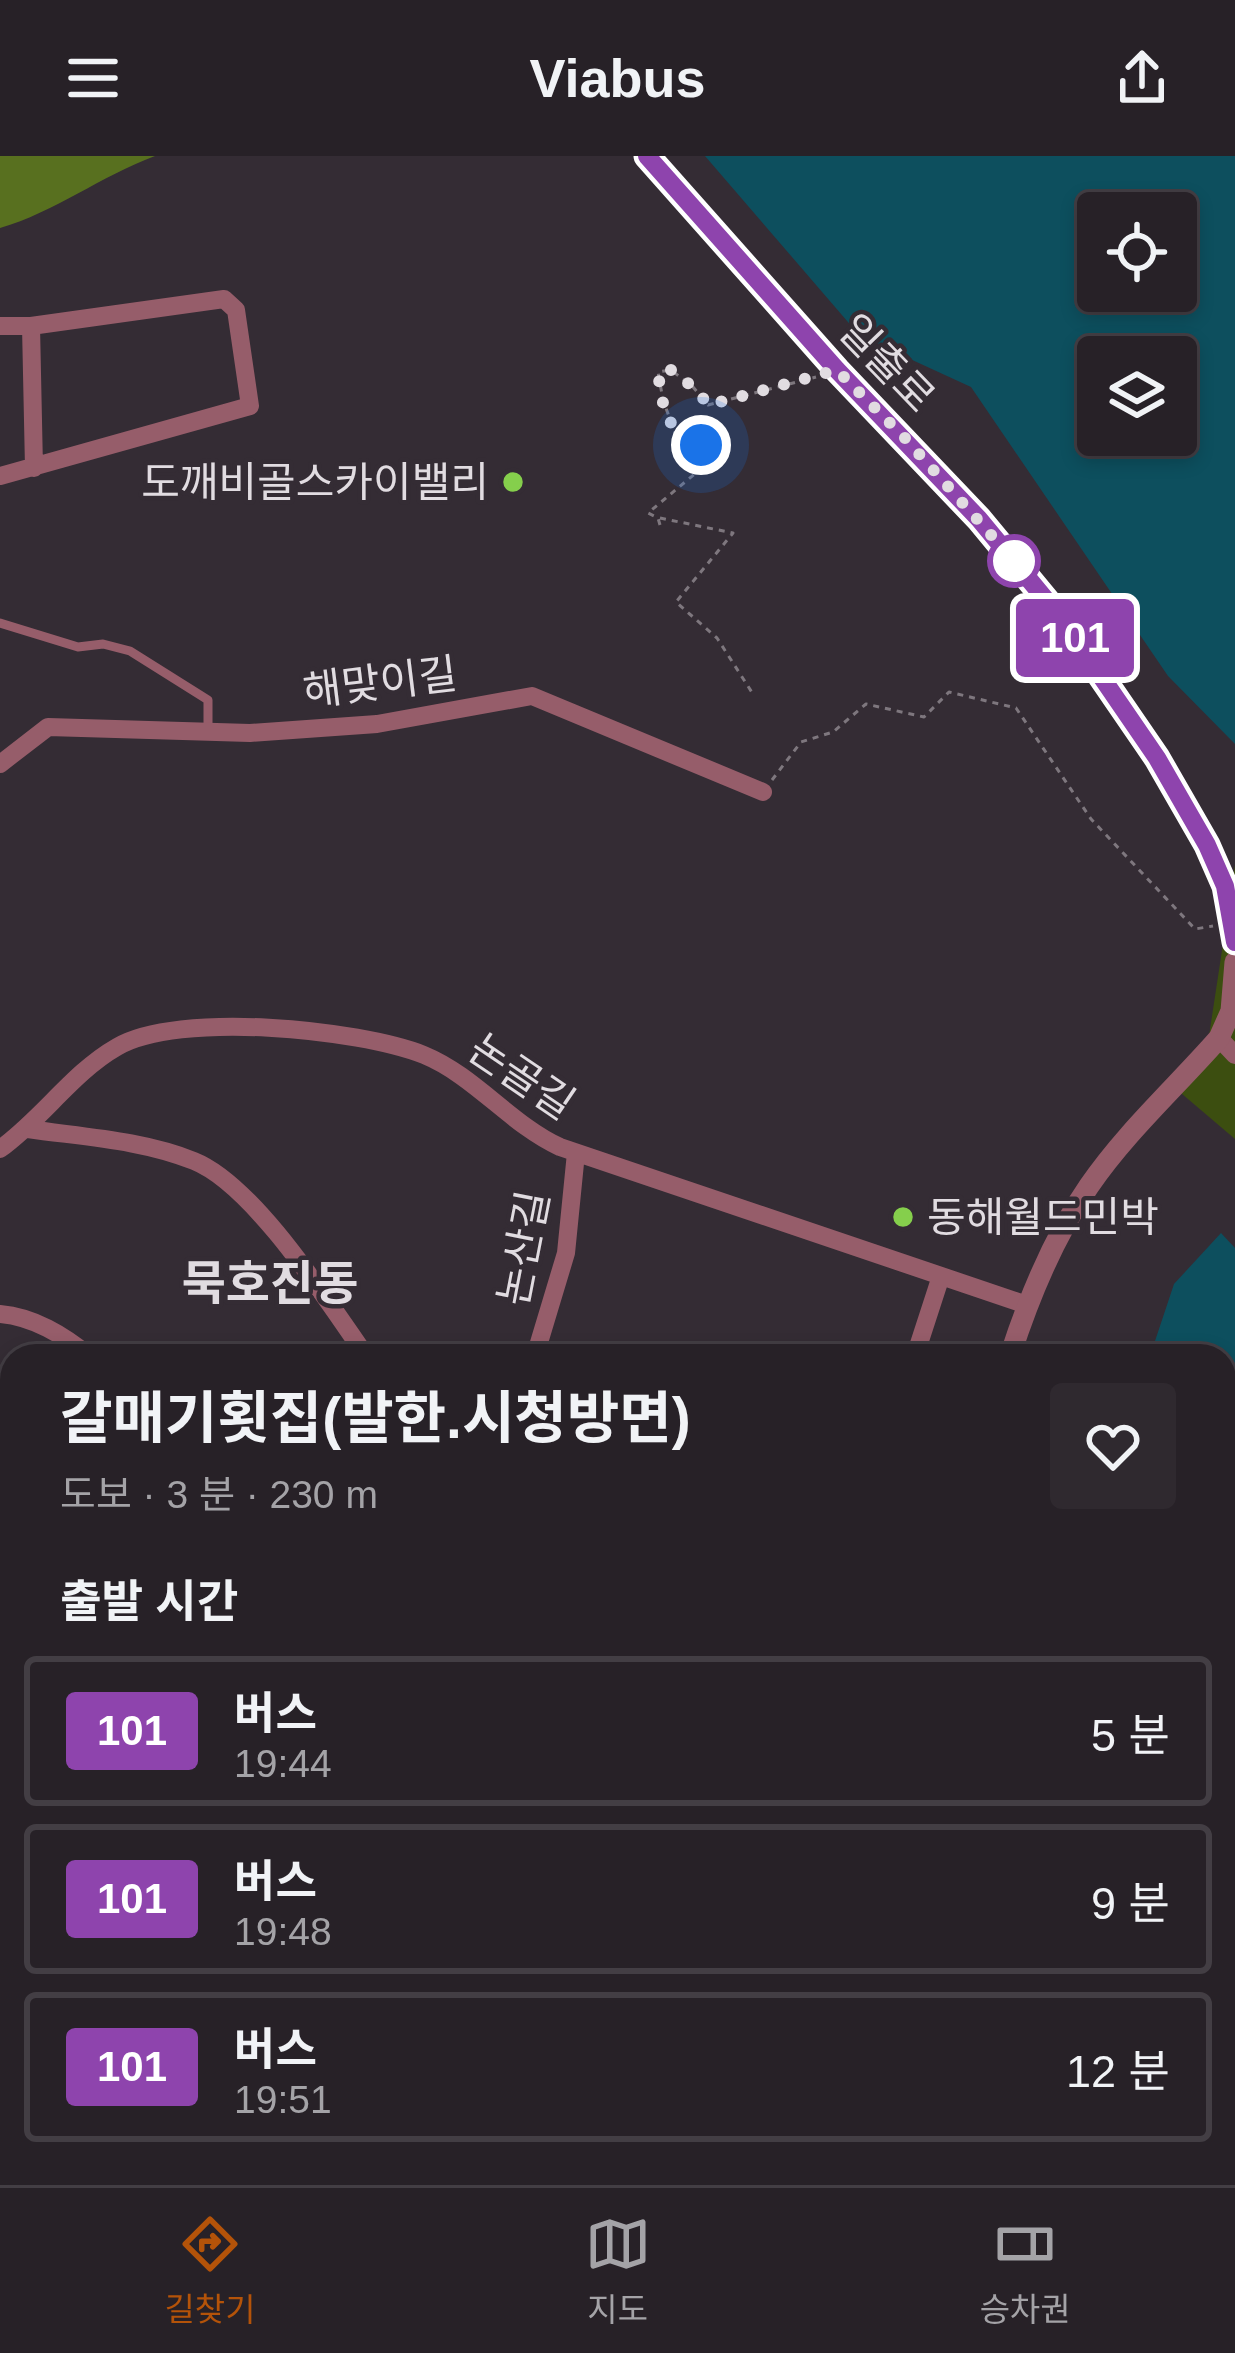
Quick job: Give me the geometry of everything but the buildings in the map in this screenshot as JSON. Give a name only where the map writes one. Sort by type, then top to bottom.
[{"type":"street","name":"일출로","points":[[647,156],[837,370],[979,519],[1084,650],[1157,758],[1207,845],[1225,886],[1234,932]]},
{"type":"street","points":[[0,326],[31,326],[224,299],[236,310],[250,406],[0,476]]},
{"type":"street","points":[[31,326],[34,468]]},
{"type":"street","name":"해맞이길","points":[[0,764],[48,727],[250,733],[377,724],[532,697],[763,792]]},
{"type":"street","points":[[1014,1344],[1027,1305],[1090,1185],[1227,1047],[1235,962]]},
{"type":"street","name":"논골길","points":[[0,1150],[116,1047],[153,1032],[201,1026],[365,1038],[425,1056],[458,1075],[529,1132],[576,1153],[1027,1305]]},
{"type":"street","points":[[28,1129],[137,1144],[195,1161],[214,1172],[232,1185],[295,1258],[357,1344]]},
{"type":"street","name":"논산길","points":[[539,1344],[566,1253],[576,1153]]},
{"type":"street","points":[[919,1344],[941,1276]]},
{"type":"street","points":[[0,1313],[16,1315],[74,1344]]},
{"type":"lane","points":[[0,623],[78,647],[103,644],[130,651],[208,700],[208,731]]},
{"type":"path","points":[[753,694],[717,638],[676,602],[733,533],[648,513],[703,467],[709,456],[701,445],[678,441],[662,400],[658,373],[671,370],[709,405],[837,370]]},
{"type":"path","points":[[658,518],[660,525]]},
{"type":"path","points":[[763,792],[801,742],[833,732],[866,704],[924,717],[949,692],[1016,708],[1091,819],[1195,929],[1234,932]]},
{"type":"green space","points":[[0,156],[155,156],[0,228]]},
{"type":"green space","points":[[1235,865],[1235,1139],[1175,1088],[1207,1049]]},
{"type":"water","points":[[705,156],[1235,156],[1235,744],[1168,676],[971,387],[860,336]]},
{"type":"water","points":[[1221,1233],[1235,1248],[1235,1344],[1154,1344],[1174,1284]]},
{"type":"bus line","name":"101","points":[[647,156],[837,370],[979,519],[1061,618],[1157,758],[1207,845],[1225,886],[1235,942]]},
{"type":"place","name":"도깨비골스카이밸리","points":[[513,482]]},
{"type":"place","name":"동해월드민박","points":[[903,1217]]},
{"type":"district","name":"묵호진동","points":[[270,1283]]},
{"type":"route","points":[[701,445],[678,441],[662,400],[658,373],[671,370],[709,405],[837,370],[1017,564],[1014,561]]}]
